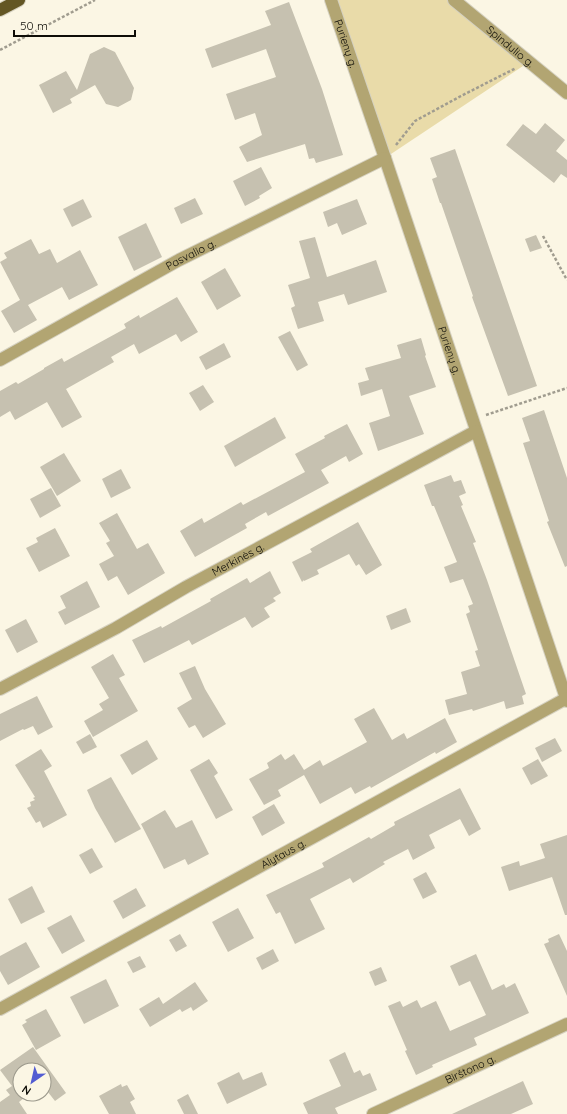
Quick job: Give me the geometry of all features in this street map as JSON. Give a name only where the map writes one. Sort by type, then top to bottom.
[{"type":"highway","points":[[0,10],[20,0]]},
{"type":"street","name":"Purienų g.","points":[[331,0],[567,699]]},
{"type":"street","name":"Spindulio g.","points":[[454,0],[567,93]]},
{"type":"street","name":"Pasvalio g.","points":[[0,360],[180,260],[385,158]]},
{"type":"street","name":"Merkinės g.","points":[[0,689],[116,628],[474,425]]},
{"type":"street","name":"Alytaus g.","points":[[0,1009],[567,699]]},
{"type":"street","name":"Birštono g.","points":[[373,1114],[567,1024]]},
{"type":"path","points":[[0,50],[94,0]]},
{"type":"path","points":[[385,158],[415,121],[529,62]]},
{"type":"path","points":[[543,236],[567,280]]},
{"type":"path","points":[[474,425],[567,388]]},
{"type":"shaded area","points":[[331,0],[454,0],[529,62],[385,158]]},
{"type":"building","points":[[289,2],[322,89],[343,155],[316,163],[314,158],[309,159],[305,144],[247,162],[239,147],[262,135],[255,113],[235,120],[226,94],[276,77],[266,49],[212,68],[205,49],[271,25],[265,11]]},
{"type":"building","points":[[104,47],[115,52],[134,88],[131,100],[118,107],[106,104],[95,85],[70,99],[72,103],[53,113],[39,85],[66,71],[77,90],[90,54]]},
{"type":"building","points":[[545,123],[565,140],[556,151],[567,160],[567,178],[561,174],[554,183],[506,145],[523,124],[536,134]]},
{"type":"building","points":[[455,149],[537,386],[508,396],[472,297],[473,296],[432,179],[437,177],[430,158]]},
{"type":"building","points":[[261,167],[272,188],[259,196],[260,198],[245,206],[233,181]]},
{"type":"building","points":[[195,198],[203,214],[181,224],[174,208]]},
{"type":"building","points":[[83,199],[92,217],[72,227],[63,209]]},
{"type":"building","points":[[357,199],[367,224],[342,235],[337,223],[328,227],[323,212]]},
{"type":"building","points":[[146,223],[162,257],[134,271],[118,237]]},
{"type":"building","points":[[536,235],[542,248],[530,252],[525,239]]},
{"type":"building","points":[[315,237],[327,277],[376,260],[387,292],[348,305],[344,294],[318,302],[324,321],[298,329],[291,308],[295,306],[288,285],[310,278],[299,241]]},
{"type":"building","points":[[31,239],[39,254],[50,249],[57,263],[80,250],[98,285],[69,300],[62,287],[28,305],[37,320],[14,333],[1,311],[20,300],[0,262],[7,258],[4,253]]},
{"type":"building","points":[[225,268],[241,296],[217,310],[201,282]]},
{"type":"building","points":[[177,297],[198,332],[181,342],[176,334],[139,354],[134,344],[111,357],[114,362],[66,389],[82,417],[62,428],[47,402],[15,420],[10,411],[0,417],[0,391],[16,382],[18,384],[62,358],[64,362],[126,328],[124,324],[139,315],[140,318]]},
{"type":"building","points":[[290,331],[308,365],[297,371],[278,337]]},
{"type":"building","points":[[421,338],[425,356],[436,387],[409,396],[424,434],[378,451],[369,423],[390,416],[382,389],[361,396],[358,383],[369,380],[365,368],[401,358],[397,345]]},
{"type":"building","points":[[224,343],[231,357],[206,370],[199,357]]},
{"type":"building","points":[[203,385],[214,402],[200,411],[189,393]]},
{"type":"building","points":[[544,410],[567,478],[567,566],[565,567],[547,522],[549,521],[523,443],[530,441],[522,418]]},
{"type":"building","points":[[275,417],[286,438],[235,467],[224,446]]},
{"type":"building","points":[[347,424],[363,454],[349,462],[346,456],[321,470],[329,483],[268,516],[266,512],[245,524],[247,528],[195,557],[180,531],[202,518],[204,523],[241,502],[243,505],[305,472],[295,454]]},
{"type":"building","points":[[64,453],[81,481],[57,496],[40,467]]},
{"type":"building","points":[[121,469],[131,488],[111,498],[102,479]]},
{"type":"building","points":[[451,475],[454,482],[461,480],[466,493],[459,496],[463,505],[461,506],[476,542],[473,543],[526,694],[522,696],[524,704],[506,709],[504,701],[473,711],[472,709],[449,715],[445,700],[467,694],[461,672],[480,666],[475,651],[478,650],[466,614],[470,612],[468,606],[473,604],[463,579],[450,583],[444,567],[457,562],[424,485]]},
{"type":"building","points":[[51,488],[61,506],[40,518],[30,499]]},
{"type":"building","points":[[117,513],[137,549],[148,543],[165,573],[128,595],[117,576],[108,581],[99,564],[114,556],[106,543],[110,541],[99,523]]},
{"type":"building","points":[[358,522],[382,565],[366,575],[359,564],[356,566],[349,554],[317,570],[319,574],[302,582],[292,562],[312,552],[310,549]]},
{"type":"building","points":[[55,528],[70,556],[39,572],[26,548],[38,542],[36,538]]},
{"type":"building","points":[[270,571],[281,593],[273,598],[276,601],[264,608],[270,617],[252,628],[245,617],[192,645],[189,640],[144,663],[132,640],[161,626],[162,628],[211,601],[210,599],[247,578],[250,583]]},
{"type":"building","points":[[87,581],[100,607],[65,625],[58,612],[66,608],[60,596]]},
{"type":"building","points":[[406,608],[411,622],[391,630],[386,616]]},
{"type":"building","points":[[26,619],[38,642],[17,653],[5,630]]},
{"type":"building","points":[[113,654],[125,675],[119,678],[138,711],[93,737],[84,721],[103,710],[99,704],[109,698],[91,667]]},
{"type":"building","points":[[195,666],[205,689],[226,724],[203,738],[195,725],[189,728],[177,708],[192,699],[179,673]]},
{"type":"building","points":[[37,696],[53,727],[38,735],[33,726],[24,730],[23,729],[0,741],[0,714]]},
{"type":"building","points":[[374,708],[392,740],[404,733],[407,739],[445,718],[457,742],[436,754],[435,752],[371,788],[370,786],[355,794],[351,787],[320,804],[304,775],[278,790],[281,796],[264,805],[249,779],[269,768],[267,763],[281,754],[285,760],[294,754],[304,770],[320,760],[323,766],[367,742],[354,719]]},
{"type":"building","points":[[90,734],[97,747],[83,754],[76,742]]},
{"type":"building","points":[[555,738],[562,751],[542,762],[535,748]]},
{"type":"building","points":[[147,740],[158,759],[132,775],[120,755]]},
{"type":"building","points":[[41,749],[52,766],[44,771],[67,815],[43,828],[40,821],[36,823],[27,808],[31,806],[30,802],[35,800],[33,798],[35,797],[15,765]]},
{"type":"building","points":[[209,759],[218,773],[214,776],[233,810],[216,819],[190,770]]},
{"type":"building","points":[[538,759],[548,776],[531,785],[522,768]]},
{"type":"building","points":[[111,777],[141,829],[115,843],[95,808],[87,790]]},
{"type":"building","points":[[460,788],[481,829],[469,836],[460,819],[429,835],[435,848],[413,860],[408,849],[383,862],[385,864],[353,883],[350,878],[310,899],[325,929],[295,944],[280,912],[276,914],[266,895],[324,867],[322,863],[369,837],[371,839],[395,825],[394,822]]},
{"type":"building","points":[[274,804],[285,823],[262,836],[252,817]]},
{"type":"building","points":[[165,810],[176,828],[192,820],[209,854],[188,865],[185,859],[164,869],[141,824]]},
{"type":"building","points":[[567,835],[567,915],[565,915],[552,877],[509,891],[501,867],[519,861],[520,866],[545,858],[540,844]]},
{"type":"building","points":[[92,848],[103,867],[90,874],[79,855]]},
{"type":"building","points":[[426,872],[437,892],[423,899],[413,879]]},
{"type":"building","points":[[32,886],[45,912],[21,924],[8,899]]},
{"type":"building","points":[[136,888],[146,906],[123,919],[113,901]]},
{"type":"building","points":[[238,908],[254,938],[228,952],[212,922]]},
{"type":"building","points":[[71,915],[85,941],[62,954],[47,928]]},
{"type":"building","points":[[180,934],[187,946],[176,952],[169,940]]},
{"type":"building","points":[[559,934],[567,951],[567,996],[544,944],[549,942],[548,939]]},
{"type":"building","points":[[26,942],[40,967],[8,985],[0,971],[0,956]]},
{"type":"building","points":[[273,949],[279,961],[262,970],[256,958]]},
{"type":"building","points":[[476,954],[492,990],[504,984],[506,988],[515,983],[529,1013],[474,1038],[477,1045],[432,1065],[433,1067],[416,1075],[388,1006],[400,1001],[403,1007],[417,1000],[421,1008],[436,1001],[450,1031],[486,1015],[470,981],[459,986],[450,966]]},
{"type":"building","points":[[140,956],[146,967],[133,973],[127,962]]},
{"type":"building","points":[[381,967],[387,981],[375,986],[369,972]]},
{"type":"building","points":[[106,979],[119,1006],[84,1024],[70,997]]},
{"type":"building","points":[[195,982],[208,1001],[193,1011],[191,1007],[182,1012],[180,1009],[150,1027],[139,1009],[159,997],[163,1004]]},
{"type":"building","points":[[46,1009],[61,1036],[36,1050],[22,1025],[27,1022],[25,1020]]},
{"type":"building","points":[[33,1047],[44,1062],[12,1062],[12,1086],[0,1070]]},
{"type":"building","points":[[345,1052],[354,1073],[360,1070],[363,1076],[370,1073],[377,1090],[335,1108],[338,1114],[308,1114],[303,1103],[341,1086],[329,1060]]},
{"type":"building","points":[[239,1072],[243,1080],[262,1072],[267,1085],[227,1104],[217,1083]]},
{"type":"building","points":[[52,1073],[66,1093],[55,1101],[52,1097]]},
{"type":"building","points":[[523,1081],[533,1104],[511,1114],[452,1114]]},
{"type":"building","points":[[121,1084],[122,1087],[127,1085],[135,1099],[130,1102],[136,1114],[109,1114],[99,1096]]},
{"type":"building","points":[[12,1086],[12,1102],[19,1102],[27,1114],[0,1114],[0,1102],[10,1095],[6,1090]]},
{"type":"building","points":[[188,1094],[198,1114],[184,1114],[177,1100]]}]
